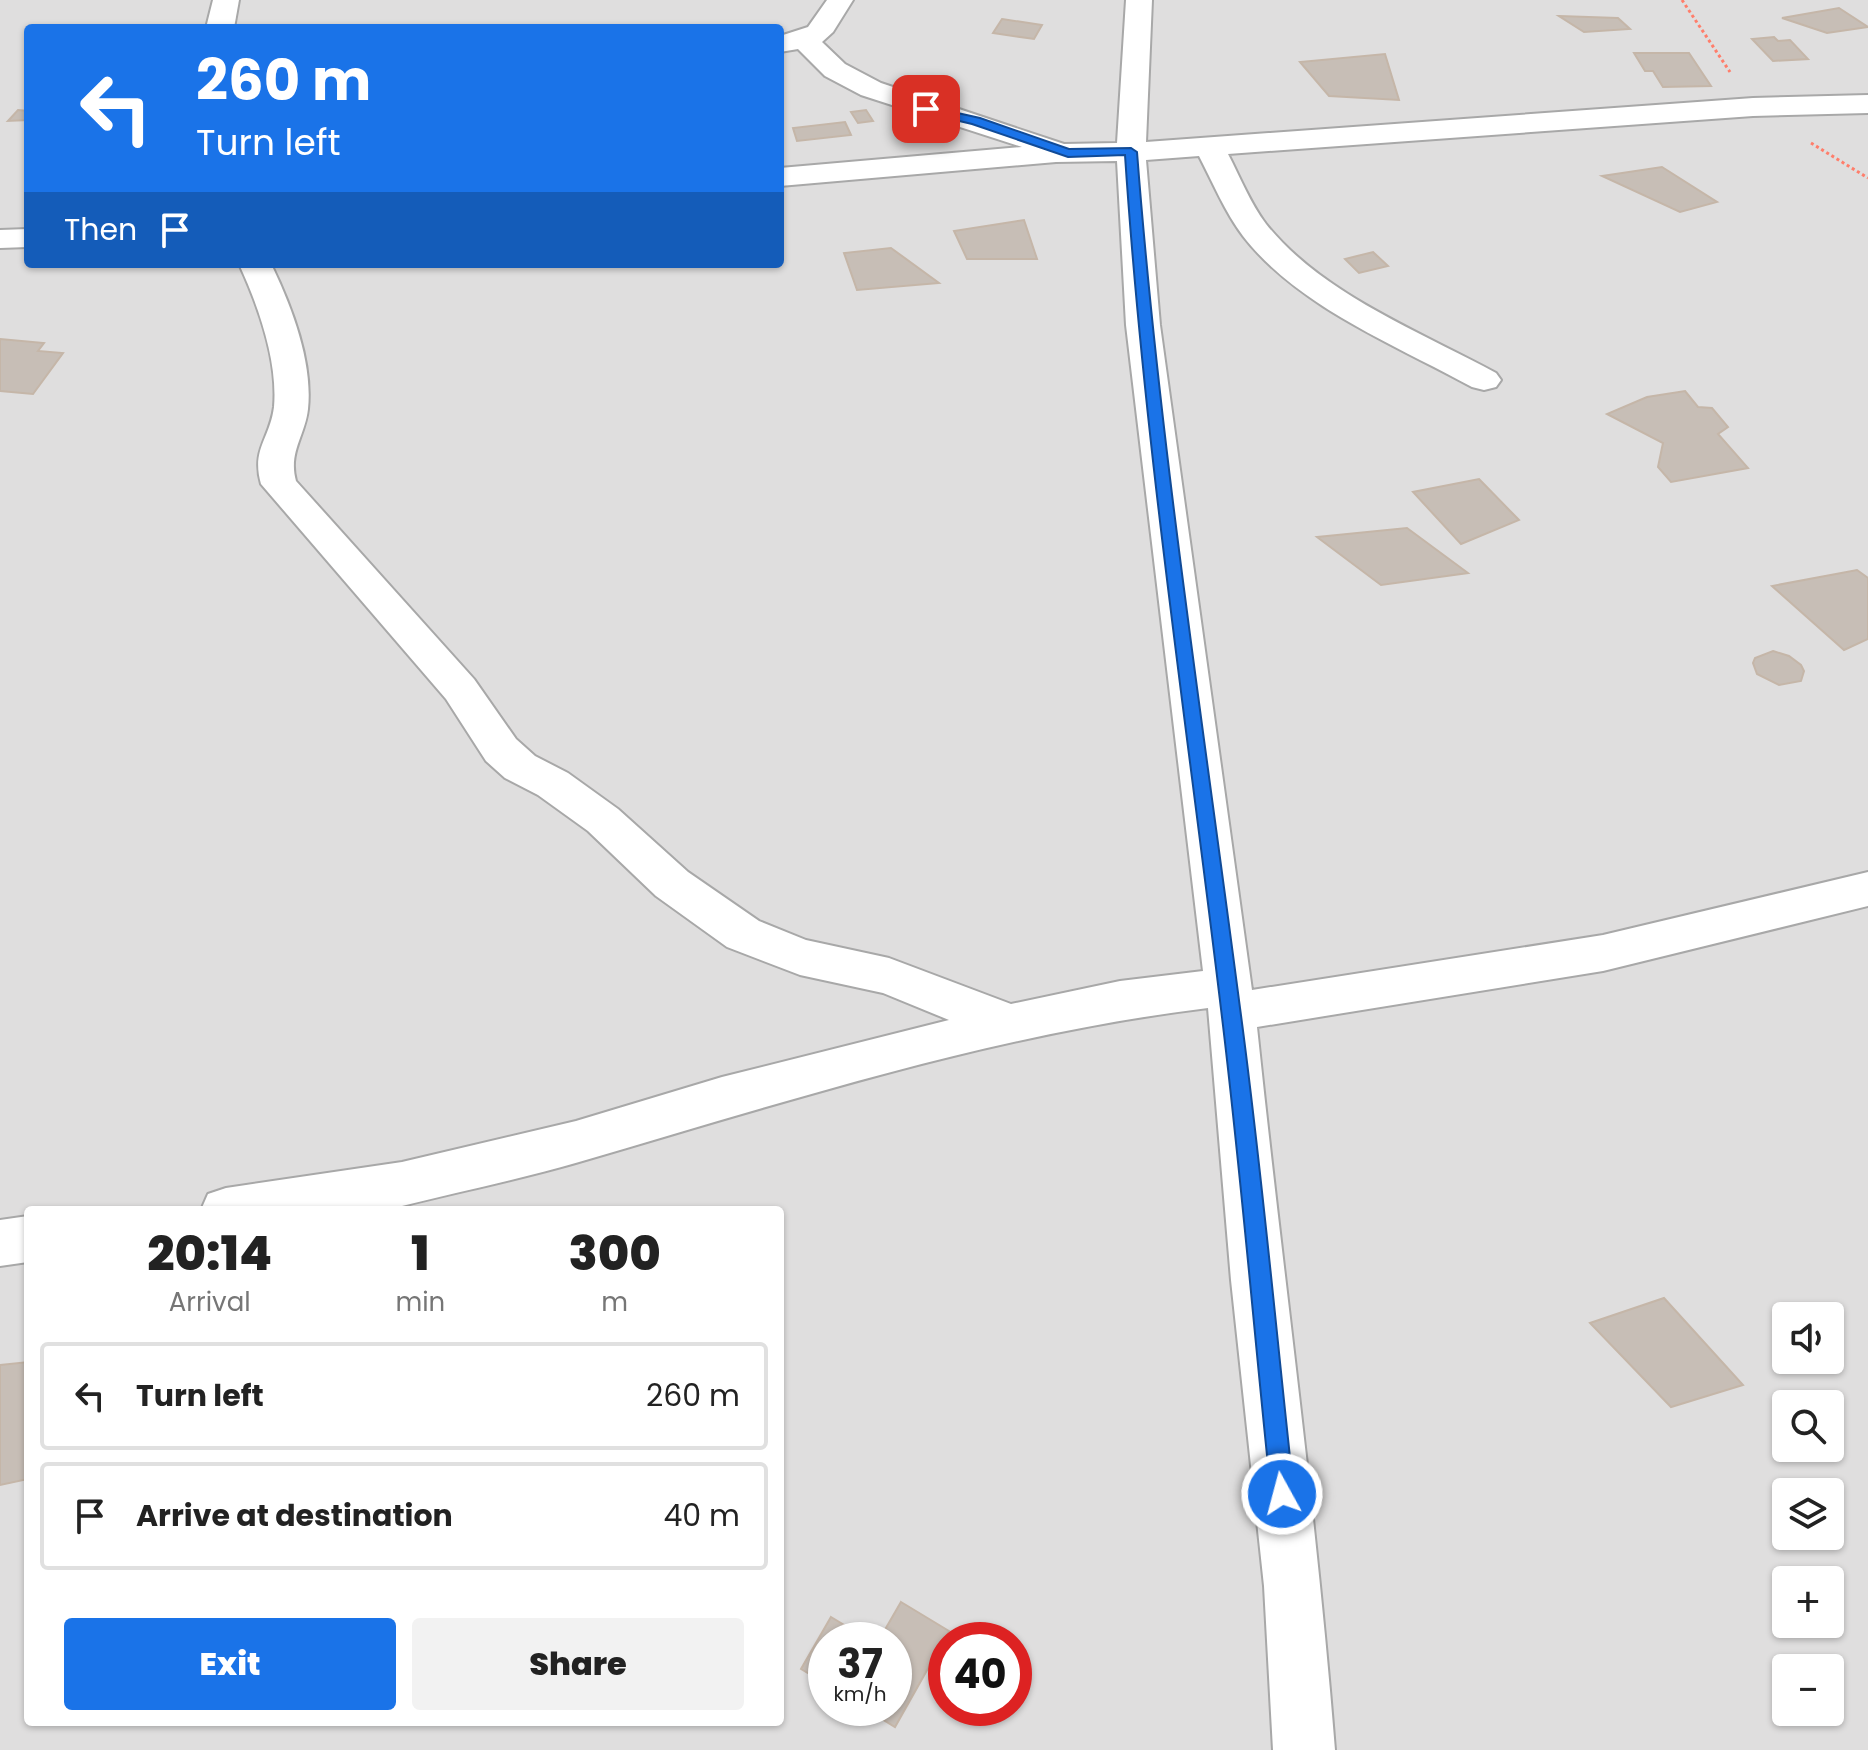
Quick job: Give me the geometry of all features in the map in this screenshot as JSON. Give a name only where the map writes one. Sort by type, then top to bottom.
[{"type":"street","points":[[221,24],[226,0]]},
{"type":"street","points":[[792,42],[823,30],[840,0]]},
{"type":"street","points":[[1139,0],[1131,152],[1143,325],[1162,496],[1230,1000],[1257,1280],[1293,1586],[1304,1750]]},
{"type":"street","points":[[792,42],[871,89],[1068,153]]},
{"type":"street","points":[[784,177],[1068,153],[1131,152],[1753,107],[1868,104]]},
{"type":"street","points":[[1209,146],[1255,231],[1278,254],[1312,281],[1484,380]]},
{"type":"street","points":[[0,239],[24,238]]},
{"type":"street","points":[[257,268],[274,308],[291,408],[272,462],[279,484],[460,689],[501,750],[603,820],[672,884],[743,934],[800,957],[889,976],[1009,1024]]},
{"type":"street","points":[[251,1206],[431,1177],[576,1142],[722,1097],[1009,1024],[1120,1000],[1230,1000],[1603,953],[1868,889]]},
{"type":"street","points":[[0,1243],[24,1240]]},
{"type":"path","points":[[1682,0],[1689,10]]},
{"type":"shaded area","points":[[0,0],[1868,0],[1868,1750],[0,1750]]},
{"type":"building","points":[[1839,8],[1868,27],[1827,33],[1782,18]]},
{"type":"building","points":[[1559,16],[1618,18],[1630,29],[1584,32]]},
{"type":"building","points":[[1002,19],[1042,25],[1034,39],[993,33]]},
{"type":"building","points":[[1774,37],[1778,41],[1790,40],[1808,59],[1773,61],[1752,39]]},
{"type":"building","points":[[1634,53],[1689,53],[1711,86],[1663,87],[1653,71],[1645,71]]},
{"type":"building","points":[[1385,54],[1399,100],[1329,96],[1300,62]]},
{"type":"building","points":[[18,110],[24,111],[24,120],[8,121]]},
{"type":"building","points":[[866,110],[873,121],[858,123],[851,112]]},
{"type":"building","points":[[845,122],[851,135],[797,141],[793,128]]},
{"type":"building","points":[[1662,167],[1717,202],[1680,212],[1602,176]]},
{"type":"building","points":[[1024,220],[1037,259],[967,259],[954,231]]},
{"type":"building","points":[[891,248],[939,283],[857,290],[844,253]]},
{"type":"building","points":[[1373,252],[1388,266],[1359,273],[1345,259]]},
{"type":"building","points":[[0,339],[44,343],[38,351],[63,353],[33,394],[0,391]]},
{"type":"building","points":[[1685,391],[1698,407],[1712,408],[1728,427],[1718,434],[1748,468],[1671,482],[1658,467],[1663,443],[1607,414],[1647,397]]},
{"type":"building","points":[[1479,479],[1519,520],[1461,544],[1413,492]]},
{"type":"building","points":[[1407,528],[1468,573],[1381,585],[1317,537]]},
{"type":"building","points":[[1857,570],[1868,578],[1868,639],[1844,650],[1772,586]]},
{"type":"building","points":[[1773,651],[1789,656],[1801,665],[1804,671],[1801,681],[1779,685],[1757,674],[1753,663],[1755,658]]},
{"type":"building","points":[[1664,1298],[1743,1385],[1671,1407],[1590,1323]]},
{"type":"building","points":[[24,1362],[24,1480],[0,1485],[0,1365]]},
{"type":"building","points":[[901,1602],[934,1622],[928,1622],[928,1668],[912,1697],[912,1622],[889,1622]]},
{"type":"building","points":[[808,1657],[808,1673],[801,1669]]},
{"type":"route","points":[[926,109],[975,121],[1068,153],[1131,152],[1143,325],[1162,496],[1231,1012],[1282,1494]]}]
